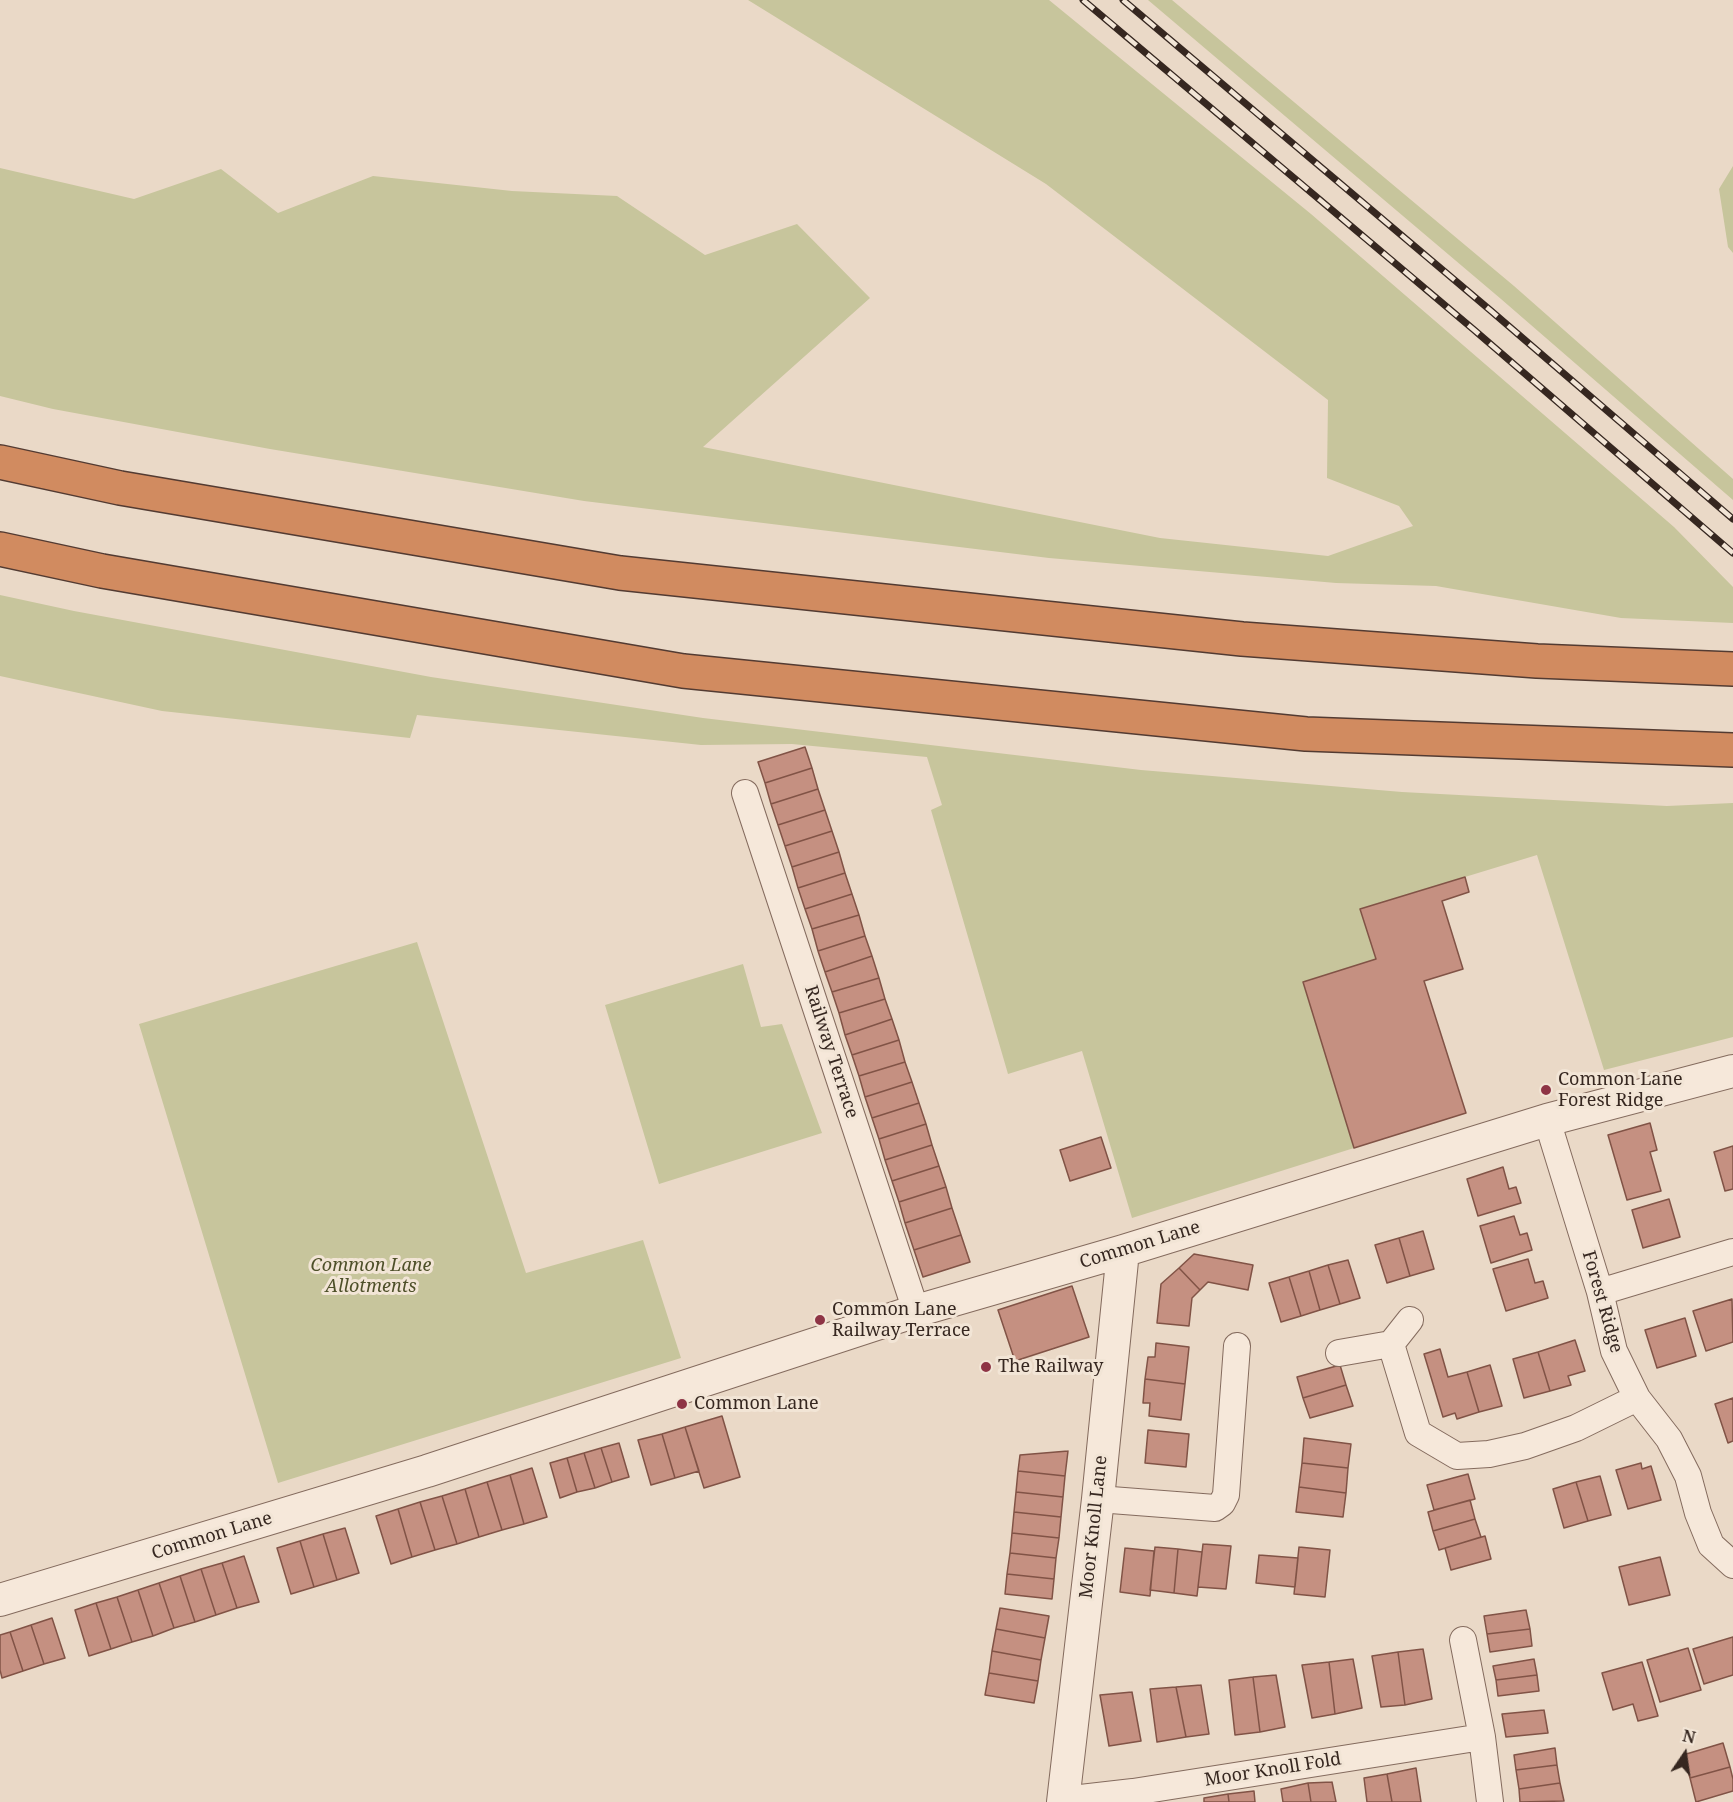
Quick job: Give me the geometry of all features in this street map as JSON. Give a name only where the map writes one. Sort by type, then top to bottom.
[{"type":"highway","points":[[0,462],[120,488],[620,573],[1242,639],[1513,660],[1733,669]]},
{"type":"highway","points":[[0,549],[114,573],[682,671],[1306,734],[1733,750]]},
{"type":"street","name":"Railway Terrace","points":[[746,793],[916,1311]]},
{"type":"street","name":"Common Lane","points":[[0,1600],[427,1471],[916,1311],[1123,1251],[1547,1120],[1733,1071]]},
{"type":"street","name":"Forest Ridge","points":[[1547,1120],[1600,1292],[1614,1351],[1637,1398],[1669,1439],[1688,1476],[1698,1513],[1712,1545],[1733,1565]]},
{"type":"street","name":"Moor Knoll Lane","points":[[1063,1801],[1098,1499],[1123,1251]]},
{"type":"street","points":[[1600,1292],[1733,1252]]},
{"type":"street","points":[[1339,1353],[1391,1344],[1410,1320]]},
{"type":"street","points":[[1391,1344],[1418,1433],[1457,1456],[1489,1454],[1525,1446],[1575,1428],[1637,1398]]},
{"type":"street","points":[[1098,1499],[1215,1508],[1222,1503],[1226,1495],[1237,1346]]},
{"type":"street","points":[[1463,1640],[1482,1737],[1490,1802]]},
{"type":"street","name":"Moor Knoll Fold","points":[[1063,1801],[1482,1737]]},
{"type":"green space","points":[[748,0],[1049,0],[1311,214],[1674,527],[1733,587],[1733,623],[1621,618],[1436,586],[1336,583],[1049,558],[584,501],[270,449],[53,409],[0,396],[0,168],[134,199],[221,169],[278,213],[373,176],[512,191],[617,196],[705,255],[797,224],[870,298],[703,447],[1160,538],[1328,556],[1413,526],[1399,506],[1327,478],[1328,400],[1046,184]]},
{"type":"green space","points":[[1148,0],[1172,0],[1514,286],[1733,479],[1733,500],[1501,299]]},
{"type":"green space","points":[[1733,166],[1733,253],[1728,247],[1719,189]]},
{"type":"green space","points":[[0,595],[74,611],[431,677],[703,718],[1141,770],[1402,792],[1667,806],[1733,803],[1733,1037],[1604,1070],[1537,855],[1360,909],[1376,959],[1303,982],[1354,1148],[1132,1218],[1082,1051],[1008,1074],[931,810],[942,805],[927,757],[792,744],[701,745],[417,715],[410,738],[162,711],[0,676]]},
{"type":"green space","name":"Common Lane Allotments","points":[[417,942],[526,1273],[643,1240],[681,1358],[278,1483],[139,1024]]},
{"type":"green space","points":[[743,964],[761,1027],[782,1024],[822,1133],[659,1184],[605,1005]]},
{"type":"building","points":[[805,747],[812,768],[765,783],[758,762]]},
{"type":"building","points":[[812,768],[818,789],[771,804],[765,783]]},
{"type":"building","points":[[818,789],[825,810],[778,825],[771,804]]},
{"type":"building","points":[[825,810],[832,831],[785,846],[778,825]]},
{"type":"building","points":[[832,831],[839,852],[792,867],[785,846]]},
{"type":"building","points":[[839,852],[845,873],[798,888],[792,867]]},
{"type":"building","points":[[845,873],[852,894],[805,909],[798,888]]},
{"type":"building","points":[[1465,877],[1469,892],[1442,901],[1463,969],[1424,981],[1466,1113],[1354,1148],[1303,982],[1376,959],[1360,909]]},
{"type":"building","points":[[852,894],[859,915],[812,929],[805,909]]},
{"type":"building","points":[[859,915],[865,936],[818,951],[812,929]]},
{"type":"building","points":[[865,936],[872,956],[825,972],[818,951]]},
{"type":"building","points":[[872,956],[879,978],[832,992],[825,972]]},
{"type":"building","points":[[879,978],[885,999],[839,1013],[832,992]]},
{"type":"building","points":[[885,999],[892,1019],[845,1035],[839,1013]]},
{"type":"building","points":[[892,1019],[899,1040],[852,1055],[845,1035]]},
{"type":"building","points":[[899,1040],[905,1062],[859,1076],[852,1055]]},
{"type":"building","points":[[905,1062],[912,1082],[865,1097],[859,1076]]},
{"type":"building","points":[[912,1082],[919,1103],[872,1118],[865,1097]]},
{"type":"building","points":[[919,1103],[926,1124],[879,1139],[872,1118]]},
{"type":"building","points":[[1650,1123],[1657,1150],[1650,1152],[1661,1191],[1627,1200],[1608,1135]]},
{"type":"building","points":[[926,1124],[932,1145],[885,1160],[879,1139]]},
{"type":"building","points":[[1101,1137],[1111,1168],[1070,1181],[1060,1150]]},
{"type":"building","points":[[932,1145],[939,1166],[892,1181],[885,1160]]},
{"type":"building","points":[[1733,1146],[1733,1189],[1725,1191],[1714,1152]]},
{"type":"building","points":[[939,1166],[946,1187],[899,1202],[892,1181]]},
{"type":"building","points":[[1503,1167],[1509,1189],[1516,1187],[1521,1203],[1478,1216],[1467,1179]]},
{"type":"building","points":[[946,1187],[952,1208],[905,1223],[899,1202]]},
{"type":"building","points":[[1669,1199],[1680,1237],[1643,1248],[1632,1210]]},
{"type":"building","points":[[952,1208],[961,1235],[914,1250],[905,1223]]},
{"type":"building","points":[[1514,1216],[1520,1235],[1527,1233],[1532,1250],[1491,1263],[1480,1226]]},
{"type":"building","points":[[1423,1231],[1434,1269],[1410,1276],[1399,1238]]},
{"type":"building","points":[[961,1235],[970,1262],[923,1277],[914,1250]]},
{"type":"building","points":[[1399,1238],[1410,1276],[1387,1283],[1375,1245]]},
{"type":"building","points":[[1194,1254],[1253,1265],[1248,1290],[1208,1282],[1200,1290],[1179,1268]]},
{"type":"building","points":[[1528,1259],[1535,1283],[1543,1281],[1548,1298],[1506,1311],[1493,1269]]},
{"type":"building","points":[[1348,1260],[1360,1298],[1340,1304],[1328,1265]]},
{"type":"building","points":[[1328,1265],[1340,1304],[1320,1310],[1309,1271]]},
{"type":"building","points":[[1179,1268],[1200,1290],[1192,1298],[1189,1326],[1157,1323],[1161,1284]]},
{"type":"building","points":[[1309,1271],[1320,1310],[1301,1316],[1289,1277]]},
{"type":"building","points":[[1289,1277],[1301,1316],[1281,1322],[1269,1283]]},
{"type":"building","points":[[1072,1286],[1089,1337],[1015,1361],[998,1310]]},
{"type":"building","points":[[1732,1299],[1733,1342],[1706,1351],[1693,1311]]},
{"type":"building","points":[[1685,1318],[1696,1356],[1657,1368],[1645,1330]]},
{"type":"building","points":[[1575,1340],[1585,1371],[1568,1376],[1571,1385],[1550,1391],[1538,1352]]},
{"type":"building","points":[[1156,1343],[1189,1347],[1185,1384],[1145,1379],[1148,1357],[1155,1357]]},
{"type":"building","points":[[1440,1349],[1448,1377],[1467,1372],[1479,1412],[1457,1419],[1455,1413],[1443,1417],[1424,1354]]},
{"type":"building","points":[[1538,1352],[1550,1391],[1524,1398],[1513,1359]]},
{"type":"building","points":[[1340,1365],[1346,1385],[1303,1398],[1297,1377]]},
{"type":"building","points":[[1490,1365],[1502,1406],[1479,1412],[1467,1372]]},
{"type":"building","points":[[1145,1379],[1185,1384],[1181,1420],[1149,1416],[1150,1403],[1143,1403]]},
{"type":"building","points":[[1346,1385],[1353,1406],[1310,1418],[1303,1398]]},
{"type":"building","points":[[1733,1398],[1733,1441],[1728,1443],[1715,1404]]},
{"type":"building","points":[[722,1416],[740,1477],[704,1488],[685,1427]]},
{"type":"building","points":[[685,1427],[699,1471],[675,1478],[662,1434]]},
{"type":"building","points":[[1148,1430],[1189,1434],[1186,1467],[1145,1463]]},
{"type":"building","points":[[662,1434],[675,1478],[651,1485],[638,1440]]},
{"type":"building","points":[[1304,1438],[1351,1444],[1348,1468],[1302,1463]]},
{"type":"building","points":[[619,1443],[629,1477],[612,1482],[601,1448]]},
{"type":"building","points":[[601,1448],[612,1482],[595,1488],[584,1453]]},
{"type":"building","points":[[1068,1451],[1065,1476],[1018,1471],[1020,1455]]},
{"type":"building","points":[[584,1453],[595,1488],[577,1492],[567,1458]]},
{"type":"building","points":[[567,1458],[577,1492],[560,1498],[550,1463]]},
{"type":"building","points":[[1302,1463],[1348,1468],[1346,1493],[1299,1487]]},
{"type":"building","points":[[1641,1463],[1642,1469],[1651,1466],[1661,1500],[1628,1509],[1616,1470]]},
{"type":"building","points":[[532,1468],[547,1517],[524,1524],[510,1475]]},
{"type":"building","points":[[1018,1471],[1065,1476],[1063,1497],[1016,1492]]},
{"type":"building","points":[[1468,1474],[1475,1499],[1434,1510],[1427,1485]]},
{"type":"building","points":[[510,1475],[524,1524],[502,1530],[487,1482]]},
{"type":"building","points":[[1600,1476],[1611,1515],[1588,1521],[1576,1482]]},
{"type":"building","points":[[487,1482],[502,1530],[479,1537],[465,1489]]},
{"type":"building","points":[[1576,1482],[1588,1521],[1564,1528],[1553,1489]]},
{"type":"building","points":[[1299,1487],[1346,1493],[1343,1517],[1296,1512]]},
{"type":"building","points":[[465,1489],[479,1537],[457,1544],[442,1496]]},
{"type":"building","points":[[1016,1492],[1063,1497],[1061,1517],[1014,1512]]},
{"type":"building","points":[[442,1496],[457,1544],[435,1550],[420,1502]]},
{"type":"building","points":[[1470,1500],[1475,1519],[1433,1531],[1428,1512]]},
{"type":"building","points":[[420,1502],[435,1550],[412,1557],[398,1509]]},
{"type":"building","points":[[398,1509],[412,1557],[391,1564],[376,1516]]},
{"type":"building","points":[[1014,1512],[1061,1517],[1059,1538],[1012,1533]]},
{"type":"building","points":[[1475,1519],[1481,1537],[1439,1550],[1433,1531]]},
{"type":"building","points":[[345,1528],[359,1573],[337,1580],[323,1534]]},
{"type":"building","points":[[1012,1533],[1059,1538],[1056,1558],[1010,1553]]},
{"type":"building","points":[[323,1534],[337,1580],[314,1587],[300,1541]]},
{"type":"building","points":[[1485,1536],[1491,1559],[1451,1570],[1445,1548]]},
{"type":"building","points":[[300,1541],[314,1587],[291,1594],[277,1548]]},
{"type":"building","points":[[1203,1544],[1231,1546],[1226,1589],[1198,1587]]},
{"type":"building","points":[[1155,1547],[1178,1549],[1174,1593],[1150,1590]]},
{"type":"building","points":[[1299,1547],[1330,1550],[1325,1597],[1294,1594]]},
{"type":"building","points":[[1125,1548],[1154,1551],[1150,1596],[1120,1592]]},
{"type":"building","points":[[1178,1549],[1202,1552],[1197,1596],[1174,1593]]},
{"type":"building","points":[[1010,1553],[1056,1558],[1054,1579],[1007,1574]]},
{"type":"building","points":[[1259,1555],[1298,1558],[1295,1587],[1256,1583]]},
{"type":"building","points":[[244,1556],[259,1602],[237,1608],[222,1563]]},
{"type":"building","points":[[1660,1557],[1670,1595],[1629,1605],[1619,1567]]},
{"type":"building","points":[[222,1563],[237,1608],[216,1615],[201,1569]]},
{"type":"building","points":[[201,1569],[216,1615],[195,1622],[180,1576]]},
{"type":"building","points":[[1007,1574],[1054,1579],[1052,1599],[1005,1594]]},
{"type":"building","points":[[180,1576],[195,1622],[174,1628],[159,1583]]},
{"type":"building","points":[[159,1583],[174,1628],[153,1636],[138,1590]]},
{"type":"building","points":[[138,1590],[153,1636],[132,1642],[117,1597]]},
{"type":"building","points":[[117,1597],[132,1642],[111,1649],[96,1603]]},
{"type":"building","points":[[96,1603],[111,1649],[89,1656],[75,1610]]},
{"type":"building","points":[[1000,1608],[1049,1616],[1045,1638],[996,1629]]},
{"type":"building","points":[[1526,1610],[1530,1629],[1487,1634],[1484,1616]]},
{"type":"building","points":[[52,1618],[65,1658],[44,1664],[31,1625]]},
{"type":"building","points":[[31,1625],[44,1664],[23,1671],[10,1632]]},
{"type":"building","points":[[996,1629],[1045,1638],[1041,1660],[992,1651]]},
{"type":"building","points":[[1530,1629],[1532,1646],[1490,1652],[1487,1634]]},
{"type":"building","points":[[10,1632],[23,1671],[2,1678],[0,1635]]},
{"type":"building","points":[[1733,1637],[1733,1675],[1704,1684],[1693,1649]]},
{"type":"building","points":[[1688,1648],[1701,1690],[1660,1702],[1647,1660]]},
{"type":"building","points":[[1423,1649],[1432,1699],[1405,1705],[1398,1652]]},
{"type":"building","points":[[992,1651],[1041,1660],[1038,1681],[989,1673]]},
{"type":"building","points":[[1398,1652],[1405,1705],[1381,1707],[1372,1656]]},
{"type":"building","points":[[1353,1659],[1362,1708],[1335,1714],[1329,1662]]},
{"type":"building","points":[[1534,1659],[1537,1675],[1496,1680],[1493,1666]]},
{"type":"building","points":[[1329,1662],[1335,1714],[1312,1718],[1302,1665]]},
{"type":"building","points":[[1642,1662],[1658,1716],[1638,1721],[1633,1704],[1613,1710],[1602,1673]]},
{"type":"building","points":[[989,1673],[1038,1681],[1034,1703],[985,1695]]},
{"type":"building","points":[[1276,1675],[1285,1727],[1260,1732],[1253,1677]]},
{"type":"building","points":[[1537,1675],[1539,1691],[1498,1696],[1496,1680]]},
{"type":"building","points":[[1253,1677],[1260,1732],[1235,1735],[1229,1680]]},
{"type":"building","points":[[1201,1685],[1209,1734],[1186,1737],[1176,1687]]},
{"type":"building","points":[[1176,1687],[1186,1737],[1157,1742],[1150,1689]]},
{"type":"building","points":[[1132,1692],[1141,1741],[1109,1746],[1100,1695]]},
{"type":"building","points":[[1544,1710],[1548,1733],[1506,1737],[1502,1714]]},
{"type":"building","points":[[1723,1743],[1730,1767],[1690,1778],[1683,1755]]},
{"type":"building","points":[[1555,1748],[1557,1765],[1516,1770],[1514,1755]]},
{"type":"building","points":[[1557,1765],[1560,1783],[1519,1789],[1516,1770]]},
{"type":"building","points":[[1730,1767],[1733,1791],[1696,1802],[1690,1778]]},
{"type":"building","points":[[1416,1768],[1421,1802],[1392,1802],[1387,1774]]},
{"type":"building","points":[[1387,1774],[1392,1802],[1367,1802],[1364,1778]]},
{"type":"building","points":[[1332,1782],[1336,1802],[1311,1802],[1308,1783]]},
{"type":"building","points":[[1308,1783],[1311,1802],[1283,1802],[1281,1789]]},
{"type":"building","points":[[1560,1783],[1564,1801],[1520,1802],[1519,1789]]},
{"type":"building","points":[[1254,1791],[1255,1802],[1229,1802],[1228,1794]]},
{"type":"building","points":[[1228,1794],[1229,1802],[1204,1802],[1204,1798]]},
{"type":"railway","points":[[1083,0],[1473,329],[1733,553]]},
{"type":"railway","points":[[1123,0],[1733,519]]},
{"type":"place","name":"Common Lane Forest Ridge","points":[[1546,1090]]},
{"type":"place","name":"Common Lane Railway Terrace","points":[[820,1320]]},
{"type":"place","name":"The Railway","points":[[986,1367]]},
{"type":"place","name":"Common Lane","points":[[682,1404]]}]
